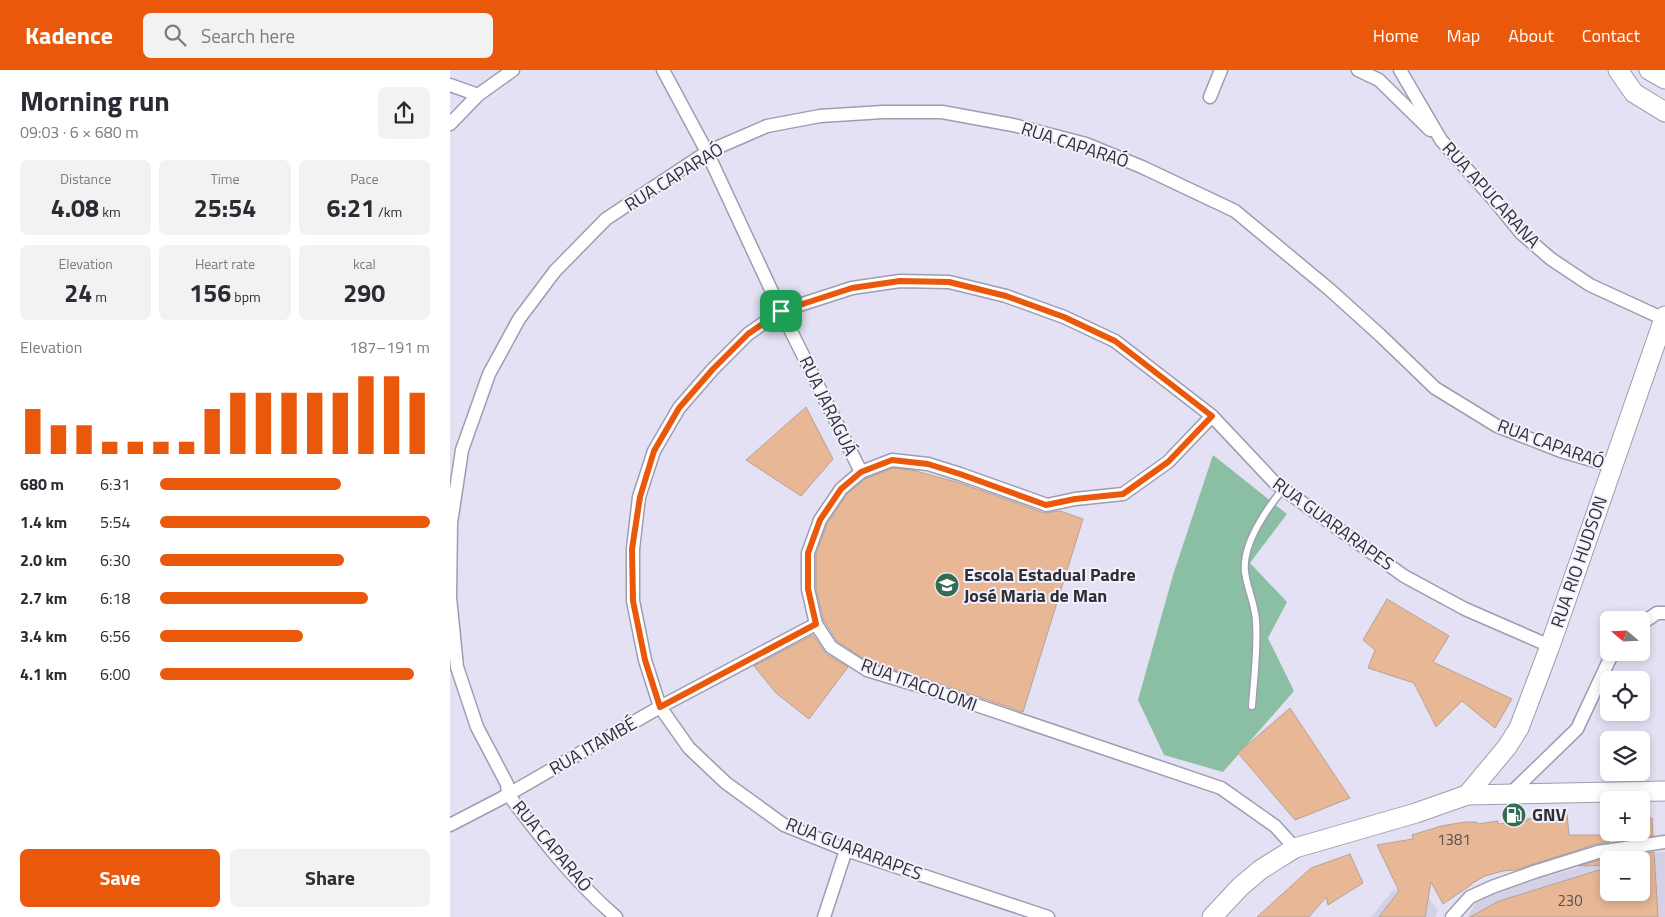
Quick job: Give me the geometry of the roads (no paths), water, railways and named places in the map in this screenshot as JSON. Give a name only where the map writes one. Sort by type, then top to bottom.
[{"type":"street","points":[[450,124],[478,94],[513,70]]},
{"type":"street","name":"RUA JARAGUÁ","points":[[663,70],[706,152],[781,311],[861,472]]},
{"type":"street","points":[[1210,97],[1221,70]]},
{"type":"street","points":[[1358,70],[1379,80],[1441,140]]},
{"type":"street","name":"RUA APUCARANA","points":[[1400,70],[1441,140],[1521,233],[1551,259],[1590,284],[1664,317]]},
{"type":"street","points":[[1618,70],[1634,93],[1665,112]]},
{"type":"street","points":[[1649,70],[1665,79]]},
{"type":"street","points":[[450,85],[478,94]]},
{"type":"street","name":"RUA CAPARAÓ","points":[[616,917],[603,906],[554,854],[508,794],[507,784],[477,727],[457,667],[450,597],[451,523],[462,450],[489,374],[519,319],[555,271],[606,219],[706,152],[767,126],[820,116],[883,112],[942,112],[1012,125],[1086,144],[1142,167],[1235,210],[1329,289],[1435,388],[1497,426],[1561,451],[1612,466]]},
{"type":"street","name":"RUA GUARARAPES","points":[[1048,917],[846,850],[784,825],[733,789],[689,748],[660,707],[645,660],[633,601],[632,549],[640,497],[654,451],[679,408],[713,369],[748,334],[781,311],[852,288],[900,281],[949,282],[1006,296],[1064,317],[1115,341],[1212,416],[1275,483],[1404,576],[1465,609],[1550,646]]},
{"type":"street","name":"RUA RIO HUDSON","points":[[1467,795],[1507,747],[1518,728],[1550,646],[1664,317]]},
{"type":"street","name":"RUA ITACOLOMI","points":[[1212,416],[1168,462],[1123,494],[1075,499],[1046,505],[928,464],[892,460],[861,472],[841,489],[820,520],[808,553],[808,589],[816,624],[831,647],[867,670],[923,687],[1222,788],[1275,826],[1295,848]]},
{"type":"street","points":[[1650,617],[1656,613],[1665,613]]},
{"type":"street","name":"RUA ITAMBÉ","points":[[450,825],[660,707],[816,624]]},
{"type":"street","points":[[1510,794],[1577,729],[1609,661]]},
{"type":"street","points":[[1212,917],[1240,887],[1260,870],[1295,848],[1416,813],[1467,795],[1665,790]]},
{"type":"street","points":[[1452,917],[1470,897],[1492,886],[1598,852],[1665,842]]},
{"type":"street","points":[[824,917],[846,850]]},
{"type":"lane","points":[[1252,706],[1256,620],[1245,572],[1245,563],[1254,534],[1264,514],[1283,489]]},
{"type":"place","name":"Escola Estadual Padre José Maria de Man","points":[[947,585]]},
{"type":"place","name":"GNV","points":[[1514,815]]}]
